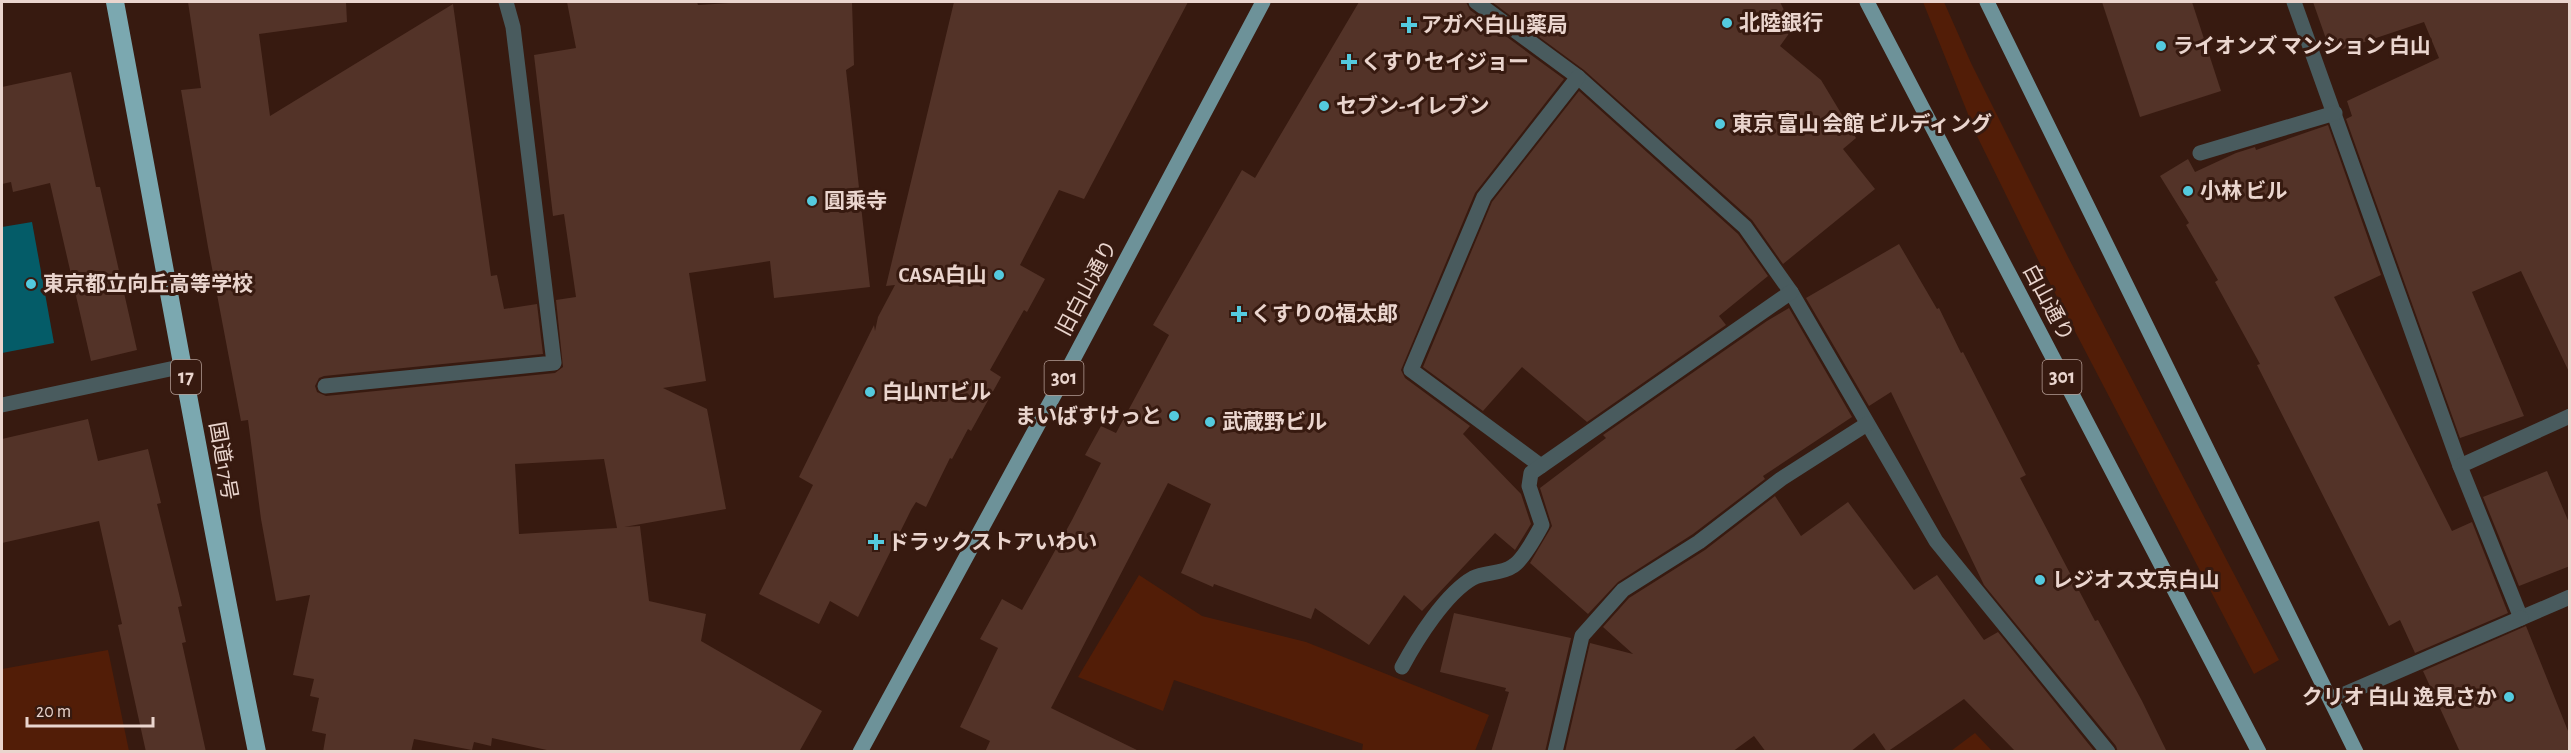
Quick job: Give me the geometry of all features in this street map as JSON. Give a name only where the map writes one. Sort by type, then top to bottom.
[{"type":"highway","name":"国道17号","points":[[115,2],[184,366],[215,544],[257,752]]},
{"type":"main road","name":"旧白山通り","points":[[860,752],[1058,388],[1263,2]]},
{"type":"main road","name":"白山通り","points":[[1867,2],[2259,752]]},
{"type":"main road","points":[[1987,2],[2356,752]]},
{"type":"street","points":[[325,386],[554,363],[513,27],[506,2]]},
{"type":"street","points":[[1476,2],[1578,77],[1745,227],[1791,292],[1936,542],[2108,752]]},
{"type":"street","points":[[2294,2],[2460,466],[2521,618]]},
{"type":"street","points":[[1541,466],[1411,370],[1484,197],[1578,77]]},
{"type":"street","points":[[2200,153],[2335,113]]},
{"type":"street","points":[[1402,667],[1412,649],[1454,592],[1474,577],[1513,567],[1534,539],[1542,525],[1529,486],[1531,473],[1791,292]]},
{"type":"street","points":[[2,405],[184,366]]},
{"type":"street","points":[[2460,466],[2570,416]]},
{"type":"street","points":[[1556,752],[1582,636],[1623,590],[1699,542],[1781,479],[1867,424]]},
{"type":"street","points":[[2331,700],[2570,597]]},
{"type":"shaded area","points":[[1923,2],[1944,2],[1971,63],[2068,257],[2279,660],[2254,674],[2044,272],[1976,134]]},
{"type":"shaded area","points":[[1139,575],[1202,616],[1306,642],[1489,715],[1475,751],[1362,751],[1363,744],[1174,680],[1163,711],[1078,677]]},
{"type":"shaded area","points":[[108,650],[129,751],[2,751],[2,669]]},
{"type":"shaded area","points":[[1975,733],[1992,751],[1951,751]]},
{"type":"water","points":[[32,222],[54,343],[2,353],[2,227]]},
{"type":"building","points":[[188,2],[346,2],[347,22],[259,34],[270,116],[453,4],[491,276],[497,275],[504,309],[537,304],[543,354],[324,376],[319,378],[315,386],[317,392],[326,396],[555,373],[563,367],[556,300],[576,297],[564,214],[553,216],[534,55],[576,48],[567,2],[697,2],[698,5],[746,2],[852,2],[854,65],[846,70],[870,287],[774,298],[770,261],[689,273],[706,381],[663,388],[707,409],[726,509],[624,527],[640,526],[649,601],[706,614],[701,641],[822,711],[799,752],[556,752],[492,738],[491,746],[474,742],[472,750],[414,739],[411,752],[323,752],[326,734],[312,731],[319,698],[310,696],[314,679],[293,675],[310,595],[276,601],[261,519],[248,420],[241,421],[208,247],[181,90],[201,88]],"holes":[[[604,459],[617,528],[519,534],[515,464]]]},
{"type":"building","points":[[954,2],[1188,2],[1084,199],[1059,190],[1020,265],[1045,279],[1027,312],[1024,310],[990,370],[1001,377],[971,431],[968,429],[952,459],[950,458],[926,507],[916,502],[911,510],[858,617],[830,601],[819,624],[759,594],[813,485],[799,477],[874,325],[875,331],[878,317],[895,285],[886,286]]},
{"type":"building","points":[[1359,2],[1466,2],[1470,10],[1564,79],[1475,193],[1401,370],[1405,378],[1470,426],[1463,434],[1521,494],[1531,524],[1515,550],[1495,533],[1422,611],[1404,595],[1369,645],[1315,608],[1311,619],[1214,584],[1213,587],[1181,573],[1211,504],[1168,483],[1051,708],[1141,752],[985,752],[990,741],[960,727],[998,648],[980,639],[1002,599],[1022,610],[1101,463],[1085,455],[1101,426],[1116,433],[1169,335],[1153,325],[1242,170],[1255,178]]},
{"type":"building","points":[[1492,2],[1780,2],[1793,28],[1780,46],[1821,80],[1856,138],[1843,149],[1875,189],[1783,264],[1752,220],[1584,70]]},
{"type":"building","name":"ライオンズ マンション 白山","points":[[2102,2],[2192,2],[2221,91],[2140,117]]},
{"type":"building","points":[[2313,2],[2570,2],[2570,374],[2521,271],[2472,292],[2524,416],[2460,438],[2346,119],[2352,116],[2347,101],[2439,58],[2424,22],[2331,53]]},
{"type":"building","points":[[71,72],[96,187],[100,187],[137,350],[91,361],[50,183],[13,192],[11,182],[2,184],[2,87]]},
{"type":"building","points":[[1579,91],[1738,234],[1768,276],[1719,316],[1726,325],[1587,422],[1522,367],[1483,411],[1423,367],[1492,202]]},
{"type":"building","points":[[2328,125],[2381,275],[2334,297],[2452,531],[2472,522],[2508,613],[2415,653],[2400,620],[2389,626],[2257,365],[2260,364],[2215,282],[2218,280],[2186,225],[2189,223],[2160,176],[2188,159],[2195,172],[2236,153],[2255,147],[2256,150]]},
{"type":"building","points":[[1899,244],[1937,309],[1939,308],[1961,353],[1963,352],[2026,475],[2020,478],[2095,621],[2098,620],[2142,701],[2167,752],[2118,752],[2116,746],[1984,585],[1891,392],[1869,406],[1806,298]]},
{"type":"building","points":[[1789,308],[1852,417],[1763,476],[1765,479],[1693,534],[1618,582],[1588,614],[1530,563],[1552,526],[1540,488],[1606,438],[1603,435]]},
{"type":"building","points":[[88,419],[98,461],[148,449],[161,503],[157,504],[182,606],[178,607],[186,642],[182,643],[206,752],[146,752],[118,625],[122,624],[99,521],[2,543],[2,439]]},
{"type":"building","points":[[2547,471],[2570,525],[2570,566],[2519,586],[2483,497]]},
{"type":"building","points":[[1775,496],[1801,536],[1848,502],[1914,590],[1937,575],[1984,640],[1998,632],[2095,752],[2016,752],[1964,699],[1887,752],[1874,733],[1850,752],[1766,752],[1754,736],[1732,752],[1565,752],[1590,643],[1633,654],[1603,627],[1629,598],[1705,550]]},
{"type":"building","points":[[1454,613],[1571,638],[1545,752],[1491,752],[1509,692],[1505,691],[1506,688],[1440,672]]},
{"type":"building","name":"クリオ 白山 逸見さか","points":[[2526,626],[2570,736],[2570,752],[2460,752],[2423,671]]},
{"type":"place","name":"北陸銀行","points":[[1727,23]]},
{"type":"place","name":"アガペ白山薬局","points":[[1409,25]]},
{"type":"place","name":"ライオンズ マンション 白山","points":[[2161,46]]},
{"type":"place","name":"くすりセイジョー","points":[[1349,62]]},
{"type":"place","name":"セブン-イレブン","points":[[1324,106]]},
{"type":"place","name":"東京 富山 会館 ビルディング","points":[[1720,124]]},
{"type":"place","name":"小林 ビル","points":[[2188,191]]},
{"type":"place","name":"圓乘寺","points":[[812,201]]},
{"type":"place","name":"CASA白山","points":[[999,275]]},
{"type":"place","name":"東京都立向丘高等学校","points":[[31,284]]},
{"type":"place","name":"くすりの福太郎","points":[[1239,314]]},
{"type":"place","name":"白山NTビル","points":[[870,392]]},
{"type":"place","name":"まいばすけっと","points":[[1174,416]]},
{"type":"place","name":"武蔵野ビル","points":[[1210,422]]},
{"type":"place","name":"ドラックストアいわい","points":[[876,542]]},
{"type":"place","name":"レジオス文京白山","points":[[2040,580]]},
{"type":"place","name":"クリオ 白山 逸見さか","points":[[2509,697]]}]
